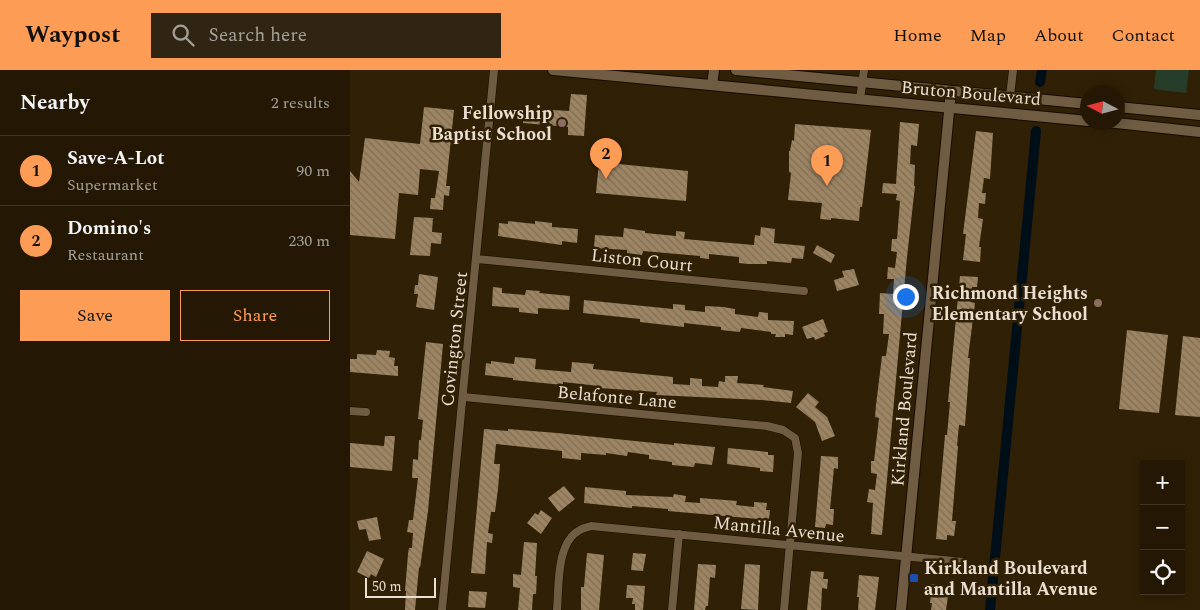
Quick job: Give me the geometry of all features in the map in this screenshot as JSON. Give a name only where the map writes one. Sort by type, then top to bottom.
[{"type":"street","name":"Covington Street","points":[[442,610],[464,398],[494,70]]},
{"type":"street","name":"Bruton Boulevard","points":[[553,70],[625,73],[712,85],[1080,120]]},
{"type":"street","points":[[712,85],[714,70]]},
{"type":"street","name":"Bruton Boulevard","points":[[736,70],[1080,103]]},
{"type":"street","points":[[860,99],[864,70]]},
{"type":"street","points":[[1010,96],[1013,70]]},
{"type":"street","name":"Kirkland Boulevard","points":[[901,610],[951,91]]},
{"type":"street","points":[[1125,108],[1200,115]]},
{"type":"street","points":[[1125,124],[1200,132]]},
{"type":"street","name":"Liston Court","points":[[477,259],[804,291]]},
{"type":"street","name":"Belafonte Lane","points":[[464,398],[767,426],[783,430],[794,438],[798,453],[790,546]]},
{"type":"street","points":[[350,411],[366,412]]},
{"type":"street","name":"Mantilla Avenue","points":[[557,610],[562,553],[568,541],[579,530],[591,526],[964,562]]},
{"type":"street","points":[[672,610],[679,534]]},
{"type":"street","points":[[784,610],[790,546]]},
{"type":"green space","points":[[1156,70],[1189,70],[1186,93],[1154,89]]},
{"type":"building","points":[[571,94],[587,95],[584,136],[568,135],[568,127],[523,123],[524,108],[569,111]]},
{"type":"building","points":[[424,107],[454,110],[446,186],[450,186],[449,196],[444,195],[443,210],[430,209],[431,198],[435,198],[439,171],[420,169],[418,195],[399,193],[395,239],[350,235],[350,171],[359,182],[365,138],[420,144]]},
{"type":"building","points":[[900,122],[919,124],[917,146],[911,145],[910,164],[915,165],[915,186],[882,535],[871,534],[873,503],[867,502],[869,489],[875,490],[877,474],[871,473],[871,461],[874,461],[879,418],[875,417],[876,405],[882,356],[886,356],[889,334],[883,334],[884,314],[879,314],[880,293],[893,294],[894,279],[887,279],[888,267],[895,268],[897,252],[891,251],[892,239],[897,239],[900,201],[896,200],[897,194],[882,193],[883,183],[896,184]]},
{"type":"building","points":[[795,124],[871,130],[859,221],[831,218],[831,220],[820,219],[822,203],[788,200],[791,173],[789,172],[789,151],[792,140],[794,141]]},
{"type":"building","points":[[976,131],[993,133],[990,179],[984,178],[982,193],[986,193],[985,204],[979,203],[978,218],[983,219],[979,247],[981,247],[980,262],[963,260],[966,234],[963,234]]},
{"type":"building","points":[[599,162],[688,171],[686,201],[596,193]]},
{"type":"building","points":[[414,217],[433,218],[432,232],[442,233],[441,244],[431,243],[430,256],[410,255]]},
{"type":"building","points":[[508,221],[535,224],[535,221],[552,223],[552,227],[578,229],[577,243],[562,241],[562,245],[498,236],[499,223],[508,224]]},
{"type":"building","points":[[761,227],[775,229],[774,243],[805,246],[803,259],[792,258],[791,263],[767,261],[767,264],[748,264],[739,263],[739,257],[709,254],[709,259],[700,258],[700,256],[643,251],[642,255],[627,253],[627,250],[594,248],[595,235],[623,237],[624,228],[645,231],[645,233],[676,236],[676,231],[685,232],[684,239],[754,245],[755,235],[760,236]]},
{"type":"building","points":[[817,245],[835,255],[831,263],[813,253]]},
{"type":"building","points":[[854,269],[859,285],[837,291],[834,280],[844,277],[842,271]]},
{"type":"building","points":[[419,274],[438,277],[434,310],[416,307],[418,294],[414,294],[415,285],[418,285]]},
{"type":"building","points":[[960,276],[978,277],[977,287],[972,287],[971,302],[975,303],[968,358],[970,358],[965,426],[959,425],[957,446],[952,521],[956,521],[954,536],[947,535],[947,540],[936,539],[945,435],[947,435],[950,402],[948,402]]},
{"type":"building","points":[[493,287],[502,288],[502,293],[525,295],[526,290],[570,296],[569,310],[538,308],[538,314],[519,312],[519,308],[492,306]]},
{"type":"building","points":[[584,300],[673,309],[673,304],[685,305],[685,310],[705,312],[705,306],[723,307],[735,309],[735,314],[758,317],[759,312],[768,313],[768,320],[794,321],[793,335],[785,334],[785,337],[775,337],[776,334],[771,334],[771,332],[741,328],[740,332],[721,330],[721,327],[684,323],[684,327],[640,322],[640,319],[583,313]]},
{"type":"building","points":[[823,319],[828,332],[824,333],[825,336],[815,340],[814,337],[807,339],[802,327]]},
{"type":"building","points":[[1127,330],[1168,335],[1159,413],[1119,409]]},
{"type":"building","points":[[1183,336],[1200,338],[1200,417],[1175,415]]},
{"type":"building","points":[[426,342],[443,344],[428,511],[419,567],[415,610],[405,610],[408,554],[409,548],[412,548],[413,533],[407,532],[409,520],[413,520],[418,478],[412,478],[413,459],[418,460],[419,440],[421,440],[423,420],[418,419]]},
{"type":"building","points":[[377,350],[390,351],[389,357],[395,358],[394,366],[398,366],[398,376],[350,372],[350,359],[357,359],[357,354],[376,355]]},
{"type":"building","points":[[515,357],[536,359],[535,369],[571,372],[572,362],[594,364],[593,369],[673,377],[673,384],[690,385],[690,378],[702,379],[702,386],[718,387],[719,381],[725,382],[725,376],[738,376],[737,383],[764,385],[763,387],[793,391],[791,403],[656,395],[657,392],[599,388],[599,386],[563,382],[563,385],[485,375],[486,363],[491,364],[491,361],[514,364]]},
{"type":"building","points":[[808,393],[819,402],[815,407],[827,417],[835,436],[822,441],[815,422],[796,407]]},
{"type":"building","points":[[484,429],[508,431],[508,429],[674,445],[674,443],[715,447],[712,465],[695,463],[694,467],[672,465],[672,462],[649,459],[649,455],[628,452],[627,456],[606,453],[606,455],[581,453],[581,460],[562,458],[562,451],[496,444],[494,464],[500,464],[495,512],[491,512],[488,533],[493,534],[492,543],[487,542],[485,574],[471,573]]},
{"type":"building","points":[[385,436],[395,436],[392,471],[350,467],[350,443],[384,446]]},
{"type":"building","points":[[728,448],[768,452],[768,455],[774,455],[773,472],[760,471],[760,468],[727,464]]},
{"type":"building","points":[[821,456],[838,457],[838,469],[834,468],[830,509],[834,509],[833,525],[826,524],[825,528],[815,527]]},
{"type":"building","points":[[564,486],[575,499],[559,512],[548,498]]},
{"type":"building","points":[[585,487],[626,491],[626,495],[673,497],[674,494],[686,496],[685,502],[700,503],[700,498],[737,501],[736,505],[754,507],[754,502],[767,503],[766,510],[770,510],[769,520],[668,511],[668,509],[632,506],[632,508],[584,503]]},
{"type":"building","points":[[541,510],[552,518],[541,534],[527,523],[535,513],[538,515]]},
{"type":"building","points":[[377,517],[381,539],[369,541],[366,529],[359,530],[357,521]]},
{"type":"building","points":[[524,542],[537,543],[536,594],[533,594],[532,610],[518,610],[520,588],[513,587],[513,574],[521,575]]},
{"type":"building","points":[[367,551],[384,559],[376,577],[371,574],[369,578],[357,572]]},
{"type":"building","points":[[587,553],[604,555],[599,610],[581,610],[581,587],[584,587]]},
{"type":"building","points":[[633,553],[646,554],[643,571],[631,570]]},
{"type":"building","points":[[698,564],[716,565],[715,578],[710,577],[708,606],[706,606],[705,610],[694,610]]},
{"type":"building","points":[[745,564],[760,565],[758,610],[741,609]]},
{"type":"building","points":[[811,571],[824,572],[823,579],[828,579],[827,589],[822,588],[821,610],[807,610]]},
{"type":"building","points":[[859,575],[879,577],[875,610],[858,610]]},
{"type":"building","points":[[932,584],[949,589],[946,610],[931,610]]},
{"type":"building","points":[[627,585],[645,586],[643,610],[635,610],[635,604],[632,604],[633,598],[626,598]]},
{"type":"building","points":[[469,591],[487,592],[485,608],[468,607]]},
{"type":"waterway","points":[[1040,82],[1042,70]]},
{"type":"waterway","points":[[990,610],[1036,131]]},
{"type":"place","name":"Fellowship Baptist School","points":[[562,123]]},
{"type":"place","name":"Domino's","points":[[606,179]]},
{"type":"place","name":"Save-A-Lot","points":[[827,186]]},
{"type":"place","name":"Richmond Heights Elementary School","points":[[1098,303]]},
{"type":"place","name":"Kirkland Boulevard and Mantilla Avenue","points":[[914,578]]}]
